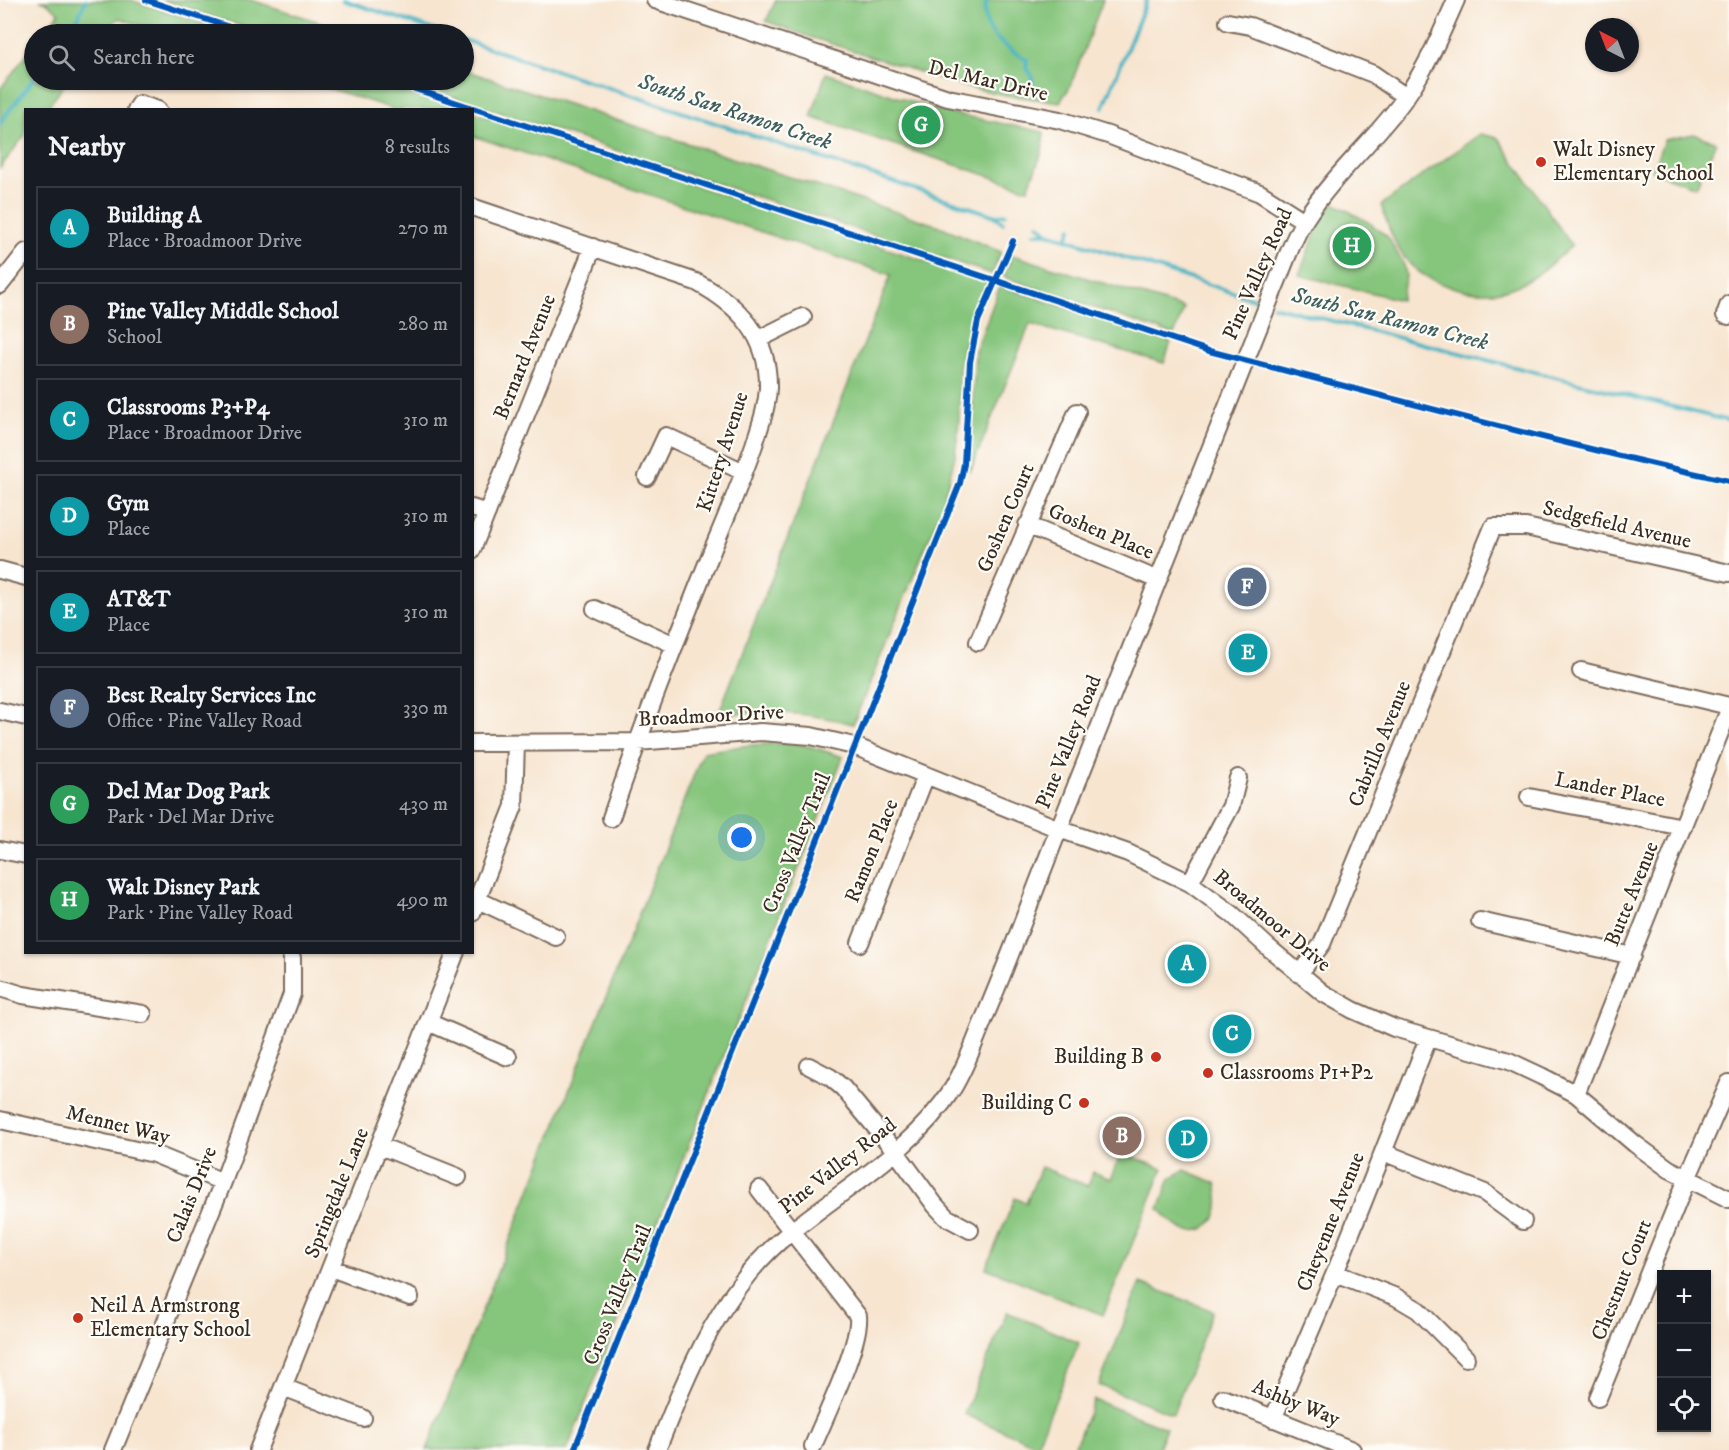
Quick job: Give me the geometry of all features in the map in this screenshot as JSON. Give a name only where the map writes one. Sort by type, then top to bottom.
[{"type":"street","name":"Del Mar Drive","points":[[655,0],[948,98],[1060,120],[1108,135],[1260,193],[1304,220]]},
{"type":"street","name":"Pine Valley Road","points":[[657,1450],[681,1389],[711,1326],[756,1264],[791,1231],[896,1152],[917,1133],[954,1086],[1008,962],[1264,313],[1304,220],[1350,160],[1380,130],[1406,97],[1430,59],[1456,0]]},
{"type":"street","points":[[1228,22],[1250,26],[1373,74],[1406,97]]},
{"type":"street","points":[[137,108],[140,104],[152,108]]},
{"type":"street","name":"Kittery Avenue","points":[[474,208],[696,282],[720,294],[743,315],[759,339],[765,360],[768,387],[765,411],[744,472],[637,742],[611,818]]},
{"type":"street","name":"Bernard Avenue","points":[[474,540],[480,510],[593,247]]},
{"type":"street","points":[[0,285],[24,255]]},
{"type":"street","points":[[1729,304],[1725,315],[1729,316]]},
{"type":"street","points":[[759,339],[803,317]]},
{"type":"street","name":"Goshen Court","points":[[978,642],[1077,411]]},
{"type":"street","points":[[647,477],[666,436],[744,472]]},
{"type":"street","name":"Goshen Place","points":[[1027,525],[1158,580]]},
{"type":"street","name":"Sedgefield Avenue","points":[[1493,527],[1526,527],[1729,573]]},
{"type":"street","name":"Cabrillo Avenue","points":[[1299,974],[1322,944],[1493,527]]},
{"type":"street","points":[[0,570],[24,576]]},
{"type":"street","points":[[595,609],[675,645]]},
{"type":"street","points":[[1581,671],[1729,708]]},
{"type":"street","name":"Butte Avenue","points":[[1575,1094],[1632,956],[1729,708]]},
{"type":"street","points":[[0,711],[24,717]]},
{"type":"street","name":"Broadmoor Drive","points":[[474,743],[637,742],[761,732],[811,736],[854,746],[1059,829],[1128,853],[1190,883],[1232,914],[1323,993],[1353,1010],[1394,1028],[1509,1061],[1575,1094],[1635,1144],[1687,1179],[1729,1199]]},
{"type":"street","points":[[516,743],[514,806],[475,906],[556,937]]},
{"type":"street","name":"Ramon Place","points":[[860,943],[926,775]]},
{"type":"street","points":[[1190,883],[1231,806],[1238,778]]},
{"type":"street","name":"Lander Place","points":[[1530,797],[1683,827]]},
{"type":"street","points":[[0,850],[24,855]]},
{"type":"street","points":[[1480,921],[1632,956]]},
{"type":"street","name":"Calais Drive","points":[[113,1450],[223,1182],[292,994],[291,954]]},
{"type":"street","name":"Springdale Lane","points":[[258,1450],[455,954]]},
{"type":"street","points":[[0,988],[23,995],[143,1014]]},
{"type":"street","points":[[428,1022],[508,1057]]},
{"type":"street","name":"Cheyenne Avenue","points":[[1273,1419],[1335,1273],[1428,1039]]},
{"type":"street","points":[[809,1066],[830,1077],[843,1088],[896,1152],[935,1205],[946,1216],[970,1230]]},
{"type":"street","name":"Chestnut Court","points":[[1598,1398],[1687,1179],[1729,1083]]},
{"type":"street","name":"Mennet Way","points":[[0,1120],[154,1154],[223,1182]]},
{"type":"street","points":[[380,1146],[458,1177]]},
{"type":"street","points":[[1383,1152],[1485,1193],[1523,1221]]},
{"type":"street","points":[[759,1189],[858,1316],[859,1326],[854,1345],[813,1446]]},
{"type":"street","points":[[331,1268],[410,1297]]},
{"type":"street","points":[[1335,1273],[1396,1297],[1418,1310],[1466,1358]]},
{"type":"street","points":[[283,1387],[363,1418]]},
{"type":"street","name":"Ashby Way","points":[[1223,1398],[1352,1450]]},
{"type":"green space","points":[[40,0],[131,0],[204,24],[137,24],[119,18],[112,24],[50,24],[59,13]]},
{"type":"green space","points":[[162,0],[251,0],[326,24],[235,24]]},
{"type":"green space","points":[[776,0],[1103,0],[1070,87],[1060,102],[1005,95],[963,86],[807,36],[766,21]]},
{"type":"green space","points":[[24,58],[24,90],[60,90],[47,108],[24,108],[24,136],[0,168],[0,89]]},
{"type":"green space","points":[[474,73],[942,227],[1001,252],[992,274],[432,90],[474,90]]},
{"type":"green space","points":[[826,73],[936,110],[1044,132],[1042,152],[1028,189],[811,117]]},
{"type":"green space","points":[[334,90],[403,90],[460,108],[390,108]]},
{"type":"green space","points":[[474,112],[988,282],[965,342],[959,367],[959,422],[955,456],[941,509],[853,724],[786,713],[718,715],[891,275],[474,136]]},
{"type":"green space","points":[[1480,134],[1498,138],[1572,246],[1526,282],[1508,289],[1483,292],[1442,284],[1418,271],[1399,250],[1381,205]]},
{"type":"green space","points":[[1694,134],[1716,142],[1696,187],[1652,171],[1664,140]]},
{"type":"green space","points":[[1334,203],[1368,222],[1388,237],[1404,265],[1406,276],[1401,300],[1299,275],[1321,218]]},
{"type":"green space","points":[[1012,255],[1184,308],[1174,335],[1004,277]]},
{"type":"green space","points":[[1000,286],[1171,342],[1164,363],[1030,324],[970,472],[975,352]]},
{"type":"green space","points":[[793,743],[843,757],[567,1450],[427,1450],[703,752],[749,745]]},
{"type":"green space","points":[[1121,1152],[1163,1169],[1103,1315],[986,1268],[1015,1198],[1026,1203],[1041,1167],[1088,1186],[1093,1172],[1111,1179]]},
{"type":"green space","points":[[1185,1170],[1216,1183],[1218,1209],[1213,1220],[1203,1229],[1184,1230],[1159,1209],[1170,1178]]},
{"type":"green space","points":[[1140,1283],[1213,1311],[1173,1414],[1099,1385]]},
{"type":"green space","points":[[1007,1312],[1079,1343],[1037,1445],[964,1414]]},
{"type":"green space","points":[[1094,1400],[1166,1428],[1157,1450],[1073,1450]]},
{"type":"waterway","points":[[75,24],[86,0]]},
{"type":"waterway","name":"South San Ramon Creek","points":[[343,0],[416,24]]},
{"type":"waterway","points":[[987,0],[985,11],[989,29],[1002,43],[1027,60],[1026,67],[1032,76],[1033,90]]},
{"type":"waterway","points":[[1103,108],[1147,0]]},
{"type":"waterway","name":"South San Ramon Creek","points":[[474,43],[996,216],[1006,214]]},
{"type":"waterway","points":[[0,123],[25,90]]},
{"type":"waterway","name":"South San Ramon Creek","points":[[996,217],[1003,223]]},
{"type":"waterway","name":"South San Ramon Creek","points":[[1038,224],[1048,233],[1263,302]]},
{"type":"waterway","points":[[1067,239],[1071,228]]},
{"type":"waterway","name":"South San Ramon Creek","points":[[1034,233],[1048,233]]},
{"type":"waterway","name":"South San Ramon Creek","points":[[1273,306],[1729,421]]},
{"type":"cycle path","points":[[146,0],[220,24]]},
{"type":"cycle path","points":[[418,90],[473,108]]},
{"type":"cycle path","points":[[474,108],[1209,351],[1533,435],[1729,481]]},
{"type":"cycle path","name":"Cross Valley Trail","points":[[574,1450],[960,483],[964,464],[970,362],[978,321],[1013,241]]},
{"type":"place","name":"Del Mar Dog Park","points":[[921,125]]},
{"type":"place","name":"Walt Disney Elementary School","points":[[1541,162]]},
{"type":"place","name":"Walt Disney Park","points":[[1352,246]]},
{"type":"place","name":"Best Realty Services Inc","points":[[1247,587]]},
{"type":"place","name":"AT&T","points":[[1248,653]]},
{"type":"place","name":"Building A","points":[[1187,964]]},
{"type":"place","name":"Classrooms P3+P4","points":[[1232,1034]]},
{"type":"place","name":"Building B","points":[[1156,1057]]},
{"type":"place","name":"Classrooms P1+P2","points":[[1208,1073]]},
{"type":"place","name":"Building C","points":[[1084,1103]]},
{"type":"place","name":"Pine Valley Middle School","points":[[1122,1136]]},
{"type":"place","name":"Gym","points":[[1188,1139]]},
{"type":"place","name":"Neil A Armstrong Elementary School","points":[[78,1318]]}]
